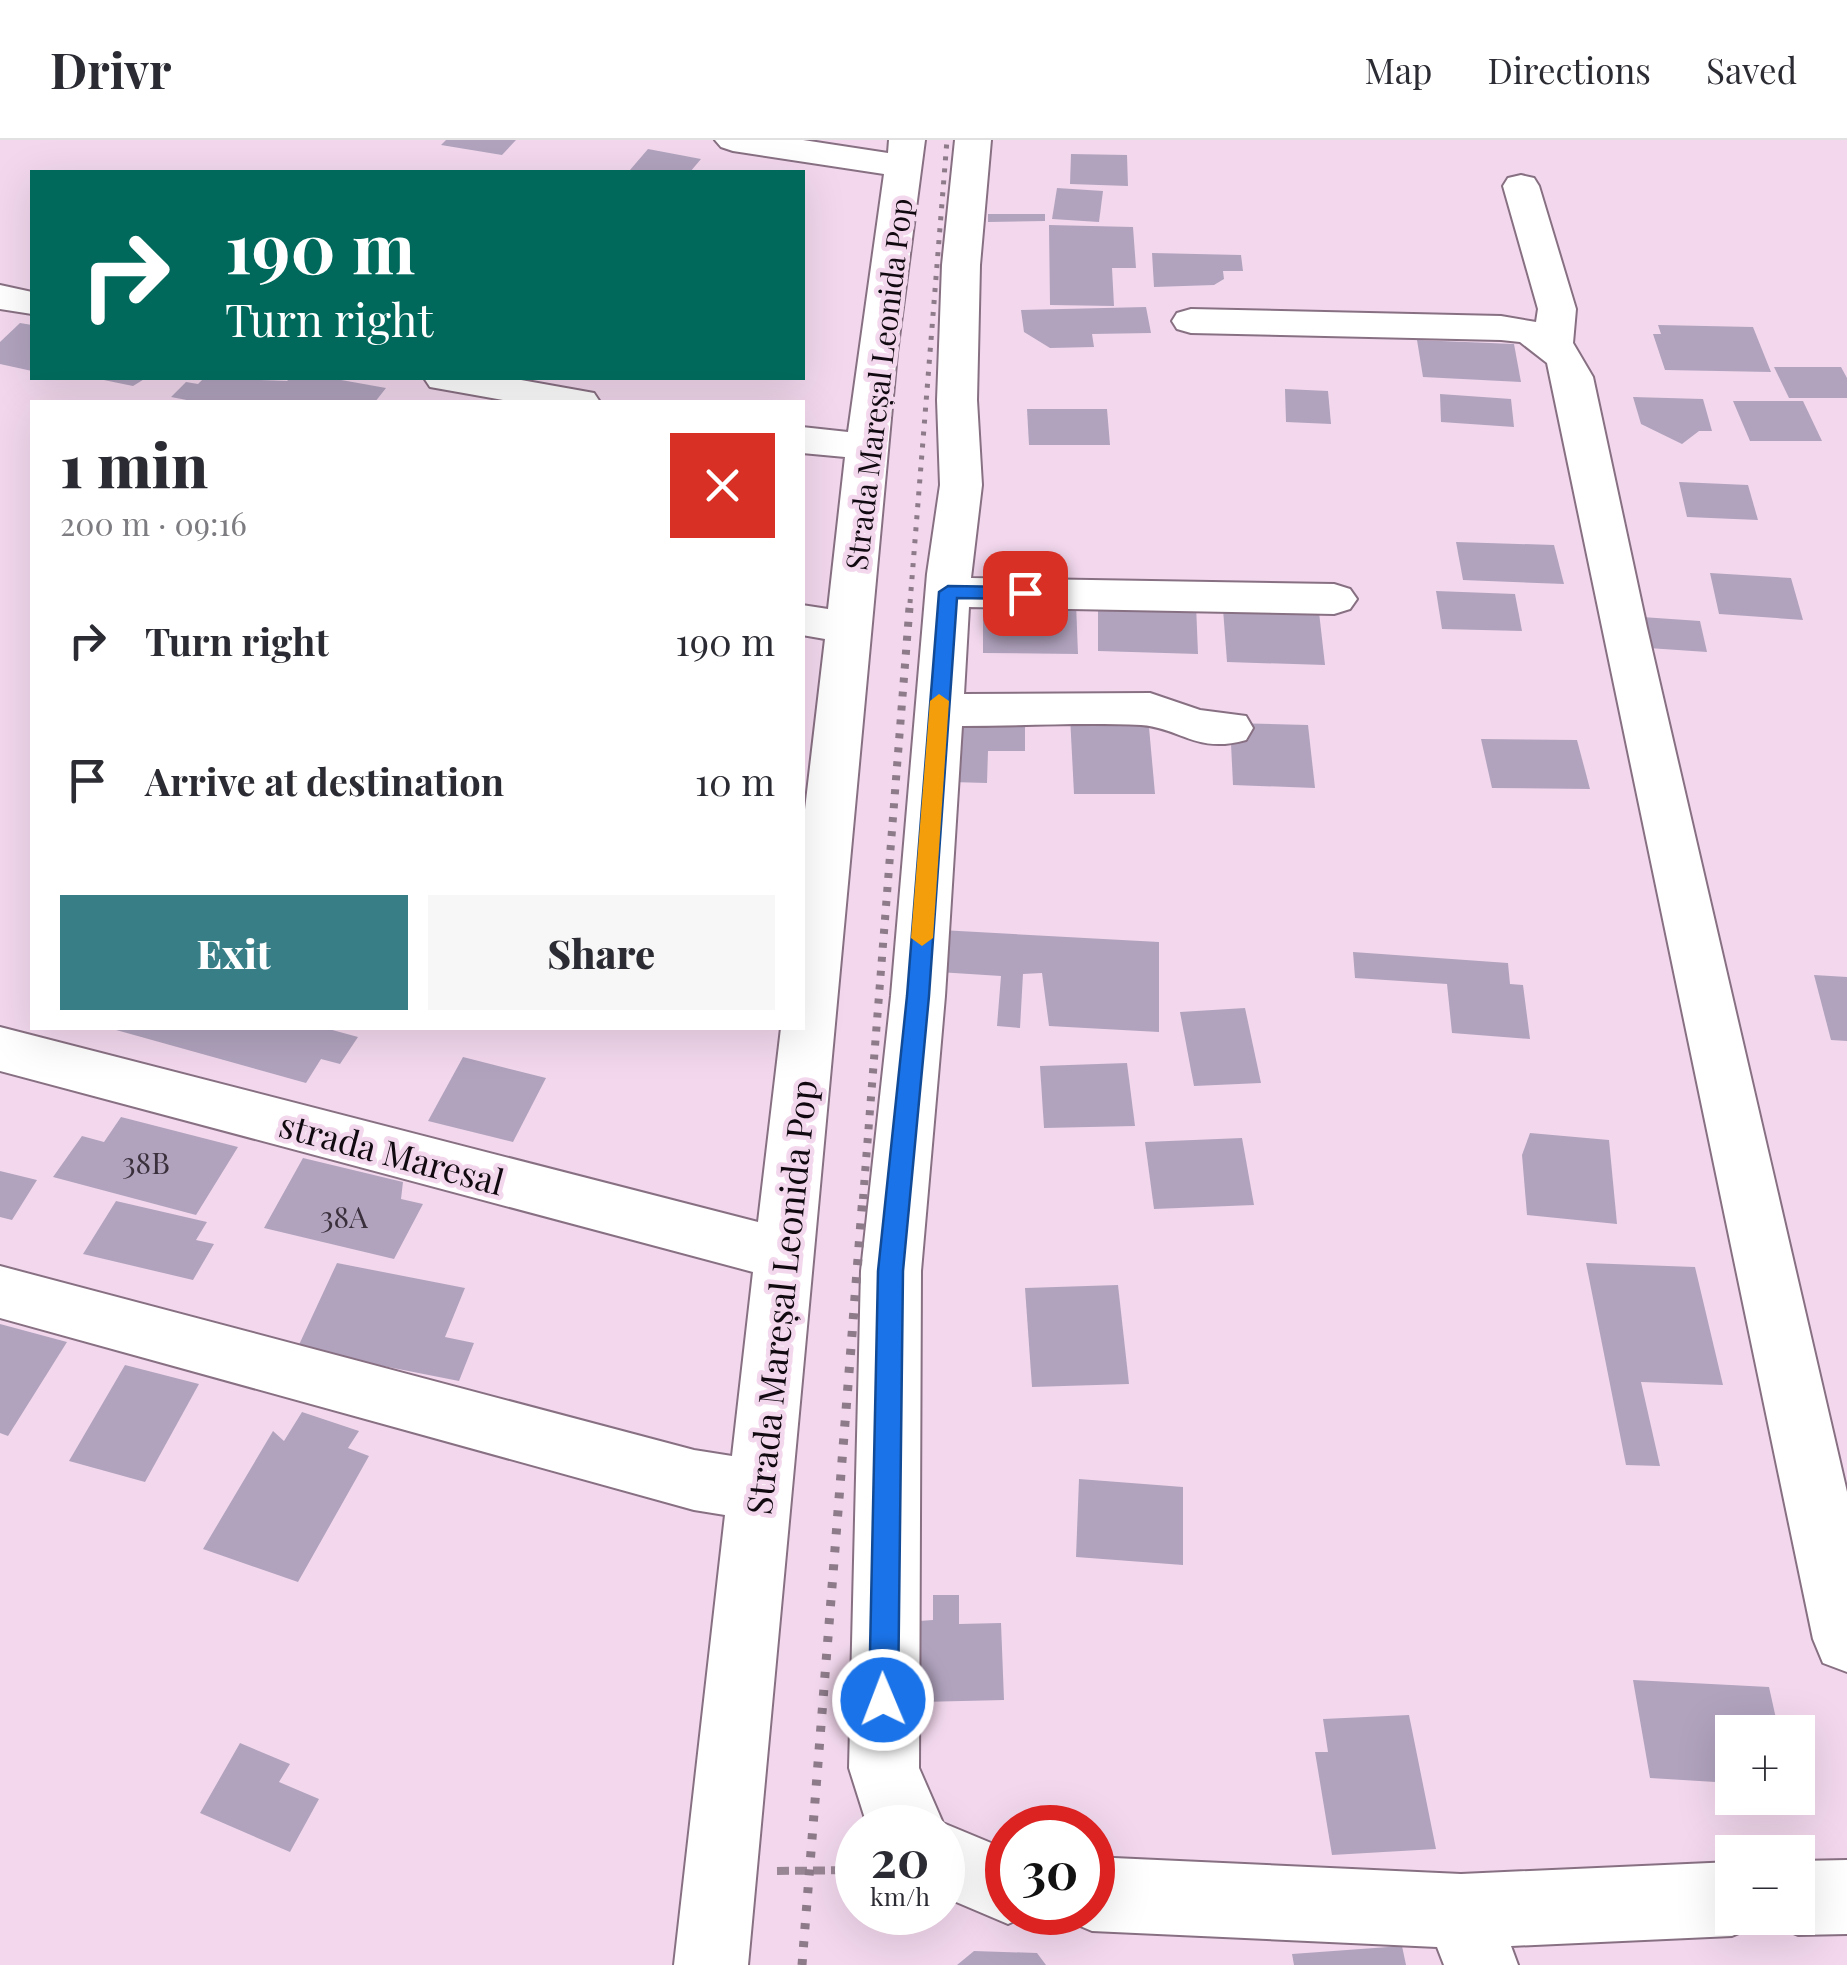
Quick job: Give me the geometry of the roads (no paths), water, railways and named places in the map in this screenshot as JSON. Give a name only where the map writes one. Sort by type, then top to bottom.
[{"type":"street","points":[[733,140],[906,153]]},
{"type":"street","points":[[896,1805],[884,1768],[882,1632],[890,1271],[918,996],[948,592],[962,485],[957,400],[961,264],[973,140]]},
{"type":"street","name":"Strada Mareșal Leonida Pop","points":[[805,940],[826,624],[868,447],[906,153]]},
{"type":"street","points":[[1521,186],[1557,309],[1553,345]]},
{"type":"street","points":[[0,297],[30,303]]},
{"type":"street","points":[[1192,321],[1501,328],[1530,332],[1553,345],[1566,360],[1573,377],[1624,628],[1847,1639]]},
{"type":"street","points":[[455,380],[569,400]]},
{"type":"street","points":[[805,440],[868,447]]},
{"type":"street","points":[[948,592],[1334,599]]},
{"type":"street","points":[[939,710],[1150,709],[1195,726],[1228,728]]},
{"type":"street","name":"Strada Mareșal Leonida Pop","points":[[711,1965],[784,1255],[799,1030]]},
{"type":"street","name":"strada Maresal","points":[[0,1049],[784,1255]]},
{"type":"street","points":[[0,1292],[694,1480],[760,1490]]},
{"type":"street","points":[[1115,1897],[1471,1938],[1715,1902]]},
{"type":"street","points":[[1815,1898],[1847,1897]]},
{"type":"railway","points":[[910,603],[947,140]]},
{"type":"railway","points":[[863,1199],[910,601]]},
{"type":"railway","points":[[802,1965],[863,1196]]}]
